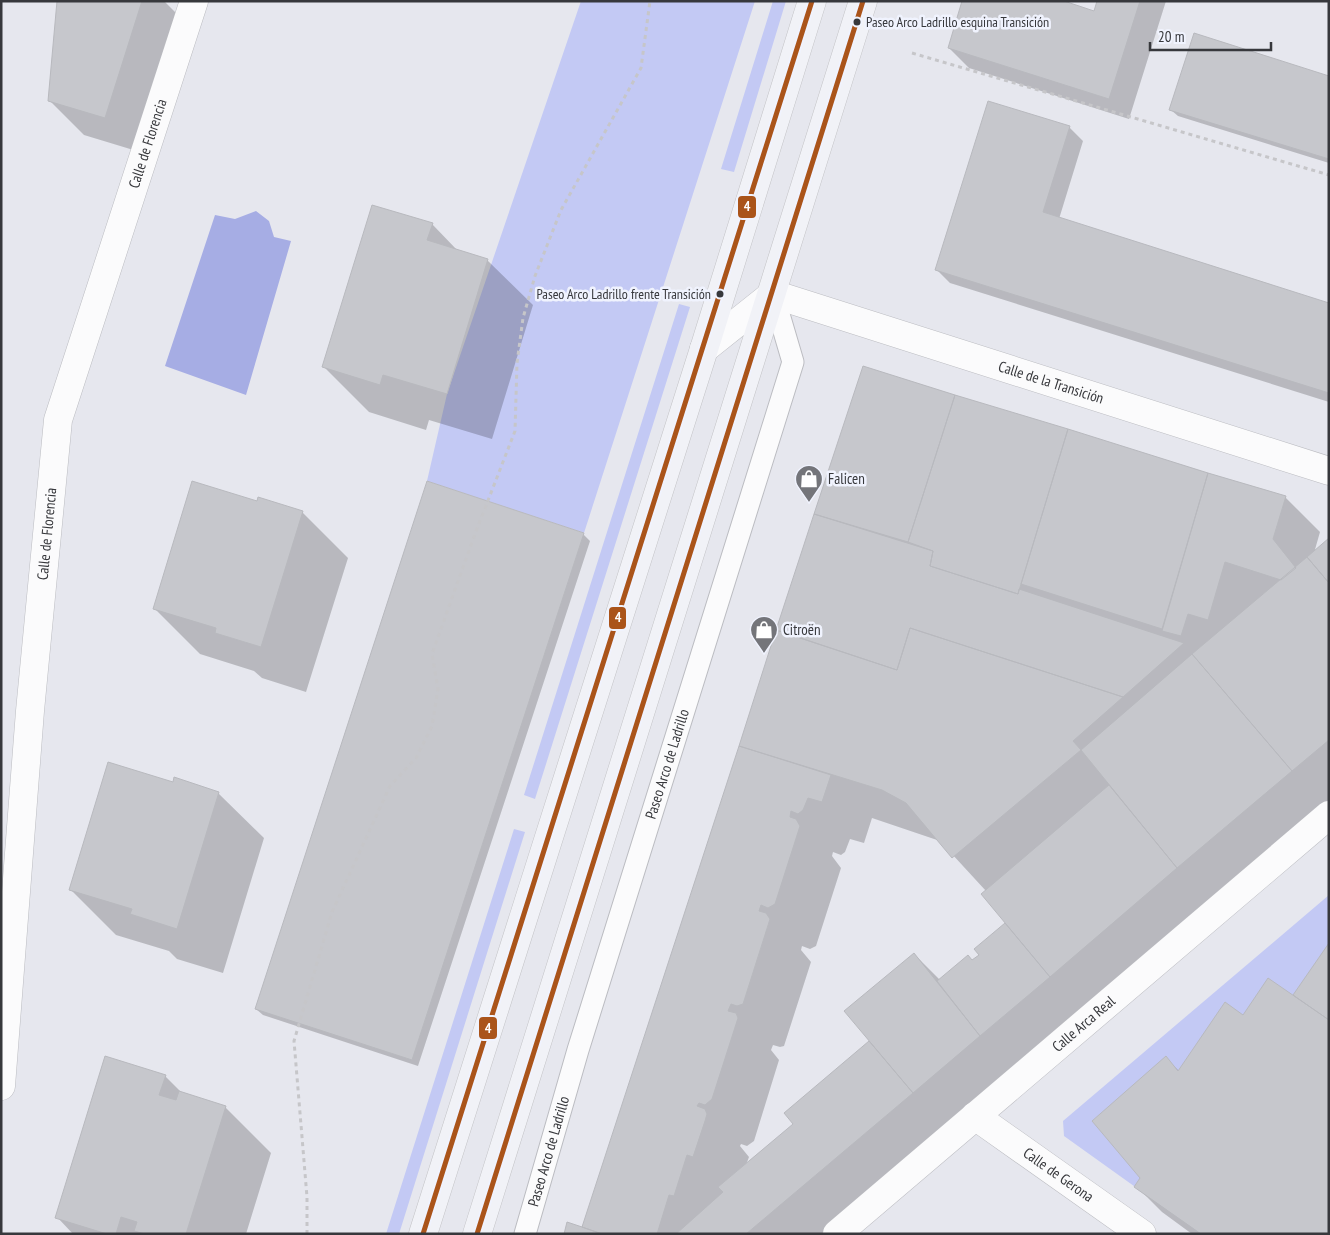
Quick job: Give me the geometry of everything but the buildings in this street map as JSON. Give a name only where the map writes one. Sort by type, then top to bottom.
[{"type":"main road","points":[[423,1234],[704,349],[812,1]]},
{"type":"main road","points":[[477,1234],[773,294],[863,1]]},
{"type":"street","name":"Calle de Florencia","points":[[1,1086],[30,721],[58,420],[194,1]]},
{"type":"street","points":[[704,349],[773,294]]},
{"type":"street","name":"Calle de la Transición","points":[[773,294],[1329,472]]},
{"type":"street","name":"Calle Arca Real","points":[[837,1234],[1329,815]]},
{"type":"street","name":"Calle de Gerona","points":[[974,1116],[1142,1234]]},
{"type":"lane","name":"Paseo Arco de Ladrillo","points":[[525,1234],[581,1040],[793,362],[773,294]]},
{"type":"path","points":[[307,1234],[307,1198],[294,1041],[332,912],[390,786],[416,758],[432,726],[438,689],[432,654],[475,534],[516,431],[517,363],[523,318],[534,276],[561,210],[641,68],[650,1]]},
{"type":"path","points":[[912,53],[1329,175]]},
{"type":"shaded area","points":[[581,1],[755,1],[584,533],[427,481],[447,394]]},
{"type":"shaded area","points":[[773,1],[786,1],[734,172],[721,169]]},
{"type":"shaded area","points":[[256,211],[269,221],[274,237],[291,241],[246,395],[165,366],[215,215],[235,219]]},
{"type":"shaded area","points":[[679,304],[690,307],[535,799],[524,795]]},
{"type":"shaded area","points":[[514,829],[525,832],[399,1234],[386,1234]]},
{"type":"shaded area","points":[[1329,895],[1329,1234],[1201,1234],[1064,1136],[1063,1121]]},
{"type":"transit line","name":"4","points":[[423,1234],[812,1]]},
{"type":"transit line","name":"4","points":[[477,1234],[863,1]]},
{"type":"place","name":"Paseo Arco Ladrillo esquina Transición","points":[[857,22]]},
{"type":"place","name":"Paseo Arco Ladrillo frente Transición","points":[[720,294]]},
{"type":"place","name":"Falicen","points":[[809,503]]},
{"type":"place","name":"Citroën","points":[[764,654]]}]
